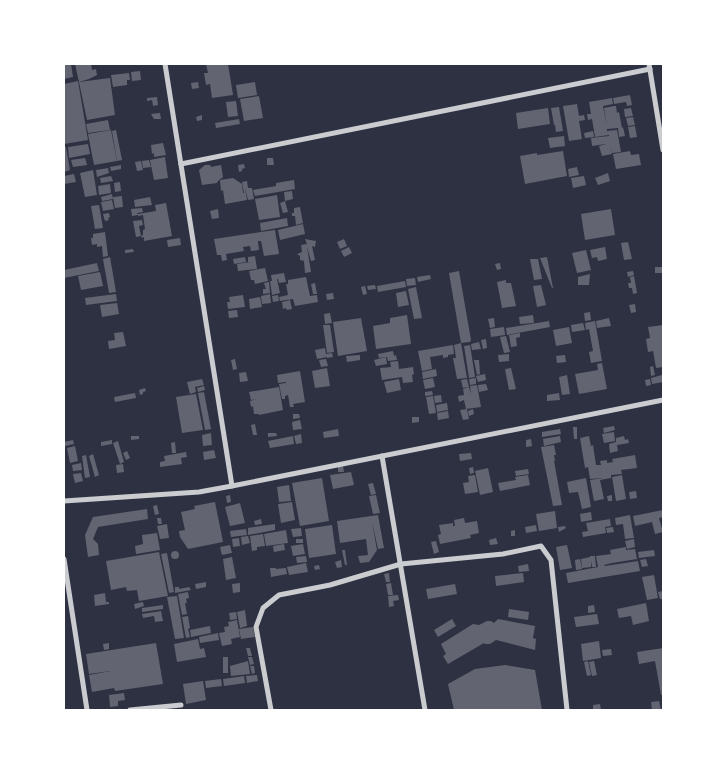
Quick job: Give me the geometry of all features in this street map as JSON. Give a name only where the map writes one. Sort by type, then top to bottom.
[{"type":"street","points":[[164,64],[232,486]]},
{"type":"street","points":[[181,164],[649,66],[663,150]]},
{"type":"street","points":[[64,501],[199,492],[663,400]]},
{"type":"street","points":[[382,456],[425,710]]},
{"type":"street","points":[[271,710],[256,627],[263,608],[279,595],[330,585],[401,564],[503,554],[541,546],[551,560],[567,710]]},
{"type":"street","points":[[64,559],[88,710]]},
{"type":"street","points":[[130,710],[181,705]]},
{"type":"building","points":[[64,64],[71,64],[73,77],[64,79]]},
{"type":"building","points":[[75,64],[91,64],[92,70],[96,69],[97,75],[79,82]]},
{"type":"building","points":[[206,64],[228,64],[233,95],[212,98],[210,84],[206,85],[204,73],[208,73]]},
{"type":"building","points":[[140,71],[141,80],[132,81],[131,72]]},
{"type":"building","points":[[129,73],[130,80],[127,80],[127,85],[113,87],[111,75]]},
{"type":"building","points":[[110,78],[115,115],[87,120],[79,82]]},
{"type":"building","points":[[78,81],[88,140],[64,144],[64,84]]},
{"type":"building","points":[[198,82],[199,88],[192,89],[191,83]]},
{"type":"building","points":[[255,82],[257,95],[238,98],[236,85]]},
{"type":"building","points":[[630,95],[632,105],[627,106],[626,102],[614,104],[613,98]]},
{"type":"building","points":[[259,96],[263,118],[244,121],[240,99]]},
{"type":"building","points":[[157,97],[158,105],[153,106],[152,100],[147,101],[147,98]]},
{"type":"building","points":[[612,98],[613,104],[603,106],[607,126],[604,108],[616,106],[625,136],[619,137],[618,128],[607,129],[607,131],[617,130],[621,152],[612,153],[610,146],[612,154],[602,156],[599,146],[606,144],[592,146],[591,138],[609,135],[595,137],[592,119],[588,120],[587,114],[591,114],[589,102]]},
{"type":"building","points":[[236,101],[238,116],[228,117],[226,102]]},
{"type":"building","points":[[577,104],[579,116],[584,115],[585,120],[579,121],[582,139],[569,141],[563,106]]},
{"type":"building","points":[[559,107],[563,131],[556,132],[551,108]]},
{"type":"building","points":[[548,108],[550,124],[518,129],[516,113]]},
{"type":"building","points":[[631,108],[633,116],[625,117],[624,109]]},
{"type":"building","points":[[160,113],[161,119],[154,119],[151,114]]},
{"type":"building","points":[[202,115],[202,120],[197,121],[196,117]]},
{"type":"building","points":[[633,117],[635,125],[628,126],[626,118]]},
{"type":"building","points":[[239,119],[240,124],[216,128],[215,123]]},
{"type":"building","points":[[108,120],[110,130],[88,133],[86,124]]},
{"type":"building","points":[[635,126],[637,137],[630,138],[628,127]]},
{"type":"building","points":[[111,130],[117,161],[94,165],[88,134]]},
{"type":"building","points":[[116,130],[122,160],[117,161],[112,131]]},
{"type":"building","points":[[593,131],[594,137],[585,138],[584,133]]},
{"type":"building","points":[[564,136],[565,146],[550,148],[548,138]]},
{"type":"building","points":[[163,143],[166,155],[154,157],[151,145]]},
{"type":"building","points":[[88,144],[90,154],[69,158],[68,147]]},
{"type":"building","points":[[64,147],[66,147],[70,170],[64,172]]},
{"type":"building","points":[[563,151],[567,176],[525,184],[520,156]]},
{"type":"building","points":[[630,151],[631,155],[639,154],[641,165],[616,169],[613,154]]},
{"type":"building","points":[[165,157],[168,178],[154,180],[150,160]]},
{"type":"building","points":[[85,158],[87,165],[73,167],[71,160]]},
{"type":"building","points":[[267,158],[273,158],[274,165],[267,165]]},
{"type":"building","points":[[149,160],[151,167],[143,168],[142,161]]},
{"type":"building","points":[[141,161],[143,170],[137,171],[135,162]]},
{"type":"building","points":[[244,164],[245,168],[239,172],[238,165]]},
{"type":"building","points":[[121,165],[121,169],[111,171],[110,167]]},
{"type":"building","points":[[205,165],[210,165],[211,167],[221,165],[223,177],[217,183],[202,185],[199,170]]},
{"type":"building","points":[[577,167],[579,175],[569,177],[568,169]]},
{"type":"building","points":[[108,168],[109,173],[97,177],[96,170]]},
{"type":"building","points":[[93,170],[97,195],[85,197],[80,173]]},
{"type":"building","points":[[608,173],[610,181],[598,185],[595,178]]},
{"type":"building","points":[[74,174],[76,182],[64,184],[64,176]]},
{"type":"building","points":[[111,176],[113,181],[101,183],[100,178]]},
{"type":"building","points":[[584,176],[586,185],[573,188],[571,178]]},
{"type":"building","points":[[233,178],[242,184],[243,193],[242,182],[247,181],[248,188],[252,188],[254,199],[248,200],[245,188],[247,200],[225,204],[220,180]]},
{"type":"building","points":[[294,180],[295,189],[255,196],[253,190],[276,186],[276,183]]},
{"type":"building","points":[[120,182],[121,191],[115,192],[114,183]]},
{"type":"building","points":[[110,184],[111,193],[99,195],[98,186]]},
{"type":"building","points":[[292,191],[293,199],[285,201],[284,192]]},
{"type":"building","points":[[112,194],[113,199],[102,201],[101,197]]},
{"type":"building","points":[[277,195],[280,217],[259,220],[255,199]]},
{"type":"building","points":[[122,196],[123,207],[115,208],[113,197]]},
{"type":"building","points":[[150,197],[152,205],[135,207],[134,200]]},
{"type":"building","points":[[112,200],[114,209],[103,211],[101,202]]},
{"type":"building","points":[[285,201],[288,212],[283,213],[280,203]]},
{"type":"building","points":[[166,203],[172,236],[144,241],[144,237],[142,238],[141,236],[145,229],[143,215],[138,216],[138,214],[156,211],[155,205]]},
{"type":"building","points":[[99,205],[103,228],[95,229],[91,206]]},
{"type":"building","points":[[300,207],[303,223],[296,225],[295,216],[292,216],[292,213],[294,213],[294,208]]},
{"type":"building","points":[[142,208],[143,212],[132,216],[131,209]]},
{"type":"building","points":[[218,209],[219,218],[212,219],[210,211]]},
{"type":"building","points":[[611,209],[615,235],[585,240],[581,214]]},
{"type":"building","points":[[109,213],[109,220],[105,221],[103,214]]},
{"type":"building","points":[[287,218],[288,226],[261,231],[260,223]]},
{"type":"building","points":[[142,220],[143,225],[139,226],[141,236],[136,237],[133,221]]},
{"type":"building","points":[[303,224],[305,234],[280,240],[278,230]]},
{"type":"building","points":[[275,230],[279,254],[264,256],[261,241],[258,241],[259,250],[251,251],[250,246],[243,247],[244,251],[226,254],[227,260],[222,261],[221,255],[217,255],[214,239]]},
{"type":"building","points":[[105,232],[108,256],[103,257],[102,246],[92,245],[91,238],[93,238],[93,234]]},
{"type":"building","points":[[180,238],[181,245],[168,247],[167,240]]},
{"type":"building","points":[[305,239],[316,241],[315,247],[312,246],[315,260],[311,261],[307,247],[311,272],[305,273],[304,261],[300,260],[300,256],[297,254],[302,252],[301,245],[307,244]]},
{"type":"building","points":[[344,239],[347,246],[340,249],[337,242]]},
{"type":"building","points":[[628,242],[632,259],[624,260],[621,243]]},
{"type":"building","points":[[349,247],[352,253],[344,257],[341,251]]},
{"type":"building","points":[[605,247],[607,259],[598,261],[597,257],[592,258],[590,250]]},
{"type":"building","points":[[133,249],[134,252],[125,253],[125,250]]},
{"type":"building","points":[[586,250],[591,270],[577,273],[572,253]]},
{"type":"building","points":[[255,256],[257,269],[238,271],[237,264],[250,262],[248,262],[248,257]]},
{"type":"building","points":[[110,257],[116,292],[109,293],[103,259]]},
{"type":"building","points":[[245,257],[246,262],[234,264],[233,259]]},
{"type":"building","points":[[547,257],[553,288],[540,258]]},
{"type":"building","points":[[530,259],[538,259],[542,279],[534,280]]},
{"type":"building","points":[[97,263],[99,271],[64,278],[64,270]]},
{"type":"building","points":[[500,263],[501,269],[497,270],[495,264]]},
{"type":"building","points":[[655,267],[663,267],[663,273],[655,273]]},
{"type":"building","points":[[265,268],[268,281],[255,284],[254,280],[251,280],[249,271]]},
{"type":"building","points":[[459,271],[471,340],[470,342],[461,343],[449,273]]},
{"type":"building","points":[[633,271],[634,275],[628,277],[627,272]]},
{"type":"building","points":[[100,272],[103,286],[81,290],[78,276]]},
{"type":"building","points":[[284,273],[286,282],[279,283],[277,279],[280,293],[272,295],[271,275]]},
{"type":"building","points":[[590,274],[589,285],[578,285],[578,277]]},
{"type":"building","points":[[430,275],[431,279],[418,282],[417,277]]},
{"type":"building","points":[[634,276],[637,293],[633,294],[632,288],[629,288],[628,283],[631,283],[630,277]]},
{"type":"building","points":[[306,277],[310,296],[317,295],[318,302],[295,306],[293,299],[280,301],[279,297],[288,295],[286,284],[288,284],[288,280]]},
{"type":"building","points":[[415,278],[416,285],[407,286],[406,279]]},
{"type":"building","points":[[506,280],[506,283],[511,283],[516,306],[502,308],[497,282]]},
{"type":"building","points":[[405,281],[406,287],[378,292],[377,286]]},
{"type":"building","points":[[269,282],[270,293],[263,294],[263,289],[266,289],[264,283]]},
{"type":"building","points":[[315,283],[317,294],[313,294],[311,284]]},
{"type":"building","points":[[375,285],[376,289],[368,290],[367,286]]},
{"type":"building","points":[[541,285],[546,305],[537,307],[533,286]]},
{"type":"building","points":[[365,286],[367,294],[363,295],[361,287]]},
{"type":"building","points":[[416,287],[422,318],[414,319],[408,289]]},
{"type":"building","points":[[406,291],[409,305],[398,307],[396,293]]},
{"type":"building","points":[[333,293],[334,299],[327,300],[326,294]]},
{"type":"building","points":[[116,294],[117,301],[86,305],[85,298]]},
{"type":"building","points":[[270,294],[271,303],[262,304],[261,296]]},
{"type":"building","points":[[243,295],[245,307],[228,309],[227,302],[230,302],[229,297]]},
{"type":"building","points":[[278,295],[279,301],[273,302],[272,296]]},
{"type":"building","points":[[260,297],[262,307],[250,309],[249,299]]},
{"type":"building","points":[[290,300],[292,309],[283,309],[282,302]]},
{"type":"building","points":[[117,303],[119,314],[102,317],[100,305]]},
{"type":"building","points":[[635,304],[636,312],[631,313],[629,305]]},
{"type":"building","points":[[237,310],[238,317],[229,318],[228,311]]},
{"type":"building","points":[[590,312],[591,320],[585,321],[584,313]]},
{"type":"building","points":[[330,313],[332,323],[325,324],[324,314]]},
{"type":"building","points":[[407,315],[411,344],[376,349],[373,326],[390,323],[390,318]]},
{"type":"building","points":[[533,315],[534,323],[520,324],[519,317]]},
{"type":"building","points":[[361,318],[367,351],[338,356],[333,322]]},
{"type":"building","points":[[494,318],[495,327],[490,328],[488,319]]},
{"type":"building","points":[[609,318],[611,326],[597,328],[596,321]]},
{"type":"building","points":[[549,321],[550,327],[507,335],[506,328]]},
{"type":"building","points":[[595,321],[602,361],[591,363],[589,352],[593,351],[589,329],[586,330],[585,323]]},
{"type":"building","points":[[583,323],[585,330],[572,332],[571,325]]},
{"type":"building","points":[[323,325],[330,325],[334,352],[327,353]]},
{"type":"building","points":[[663,325],[663,367],[656,368],[653,351],[648,352],[646,339],[650,338],[648,327]]},
{"type":"building","points":[[504,327],[505,335],[491,337],[490,329]]},
{"type":"building","points":[[569,327],[572,343],[556,346],[553,330]]},
{"type":"building","points":[[123,332],[126,346],[109,349],[108,341],[115,340],[114,333]]},
{"type":"building","points":[[520,333],[520,337],[516,338],[517,346],[511,347],[509,335]]},
{"type":"building","points":[[506,336],[510,352],[504,353],[500,337]]},
{"type":"building","points":[[486,339],[487,348],[483,349],[481,340]]},
{"type":"building","points":[[479,342],[481,349],[472,350],[471,344]]},
{"type":"building","points":[[461,343],[467,378],[457,379],[453,358],[456,358],[454,345]]},
{"type":"building","points":[[453,345],[454,354],[443,358],[443,355],[430,357],[432,369],[422,371],[418,351]]},
{"type":"building","points":[[470,345],[475,377],[469,378],[464,346]]},
{"type":"building","points":[[325,348],[326,354],[332,353],[333,357],[317,359],[315,350]]},
{"type":"building","points":[[393,351],[397,360],[388,361],[387,357],[379,358],[378,354]]},
{"type":"building","points":[[509,354],[509,361],[499,362],[498,355]]},
{"type":"building","points":[[360,355],[360,360],[347,362],[346,356]]},
{"type":"building","points":[[565,355],[566,362],[557,363],[556,356]]},
{"type":"building","points":[[386,357],[387,364],[376,366],[374,360]]},
{"type":"building","points":[[235,359],[237,369],[233,370],[231,360]]},
{"type":"building","points":[[326,359],[328,366],[321,367],[319,360]]},
{"type":"building","points":[[474,360],[479,360],[480,374],[477,375]]},
{"type":"building","points":[[398,361],[399,369],[413,367],[413,382],[403,383],[402,377],[382,380],[380,368],[391,367],[390,362]]},
{"type":"building","points":[[602,363],[607,389],[579,394],[575,374],[598,370],[597,364]]},
{"type":"building","points":[[653,366],[655,375],[651,376],[650,367]]},
{"type":"building","points":[[327,368],[330,386],[315,388],[312,371]]},
{"type":"building","points":[[511,368],[516,389],[509,390],[505,369]]},
{"type":"building","points":[[436,369],[437,376],[423,379],[422,372]]},
{"type":"building","points":[[300,371],[305,402],[293,404],[294,407],[290,407],[288,395],[285,396],[285,399],[282,399],[279,384],[286,382],[278,383],[277,375]]},
{"type":"building","points":[[246,372],[248,381],[240,382],[239,373]]},
{"type":"building","points":[[485,374],[486,380],[478,382],[476,376]]},
{"type":"building","points":[[567,375],[570,394],[562,395],[559,377]]},
{"type":"building","points":[[662,375],[663,382],[652,384],[651,378]]},
{"type":"building","points":[[433,378],[435,387],[425,389],[423,380]]},
{"type":"building","points":[[476,378],[476,384],[470,385],[469,379]]},
{"type":"building","points":[[202,379],[204,385],[195,387],[196,392],[190,394],[187,382]]},
{"type":"building","points":[[399,379],[401,390],[387,393],[384,382]]},
{"type":"building","points":[[467,379],[469,387],[463,388],[461,380]]},
{"type":"building","points":[[650,379],[651,385],[646,386],[645,380]]},
{"type":"building","points":[[486,384],[488,390],[479,392],[478,385]]},
{"type":"building","points":[[477,385],[481,407],[466,409],[464,400],[459,402],[458,396],[464,395],[463,389],[469,387],[471,394],[470,386]]},
{"type":"building","points":[[204,386],[205,390],[198,392],[197,388]]},
{"type":"building","points":[[279,387],[283,410],[259,415],[254,414],[250,401],[257,399],[251,400],[249,392]]},
{"type":"building","points":[[145,388],[146,391],[140,395],[139,390]]},
{"type":"building","points":[[432,391],[433,395],[425,396],[425,392]]},
{"type":"building","points":[[204,392],[211,429],[205,430],[198,393]]},
{"type":"building","points":[[135,393],[136,398],[115,402],[114,397]]},
{"type":"building","points":[[559,393],[560,400],[547,401],[547,395]]},
{"type":"building","points":[[196,394],[203,430],[182,433],[176,397]]},
{"type":"building","points":[[441,395],[442,402],[435,403],[434,396]]},
{"type":"building","points":[[433,396],[436,413],[429,414],[426,397]]},
{"type":"building","points":[[447,403],[448,410],[437,412],[436,405]]},
{"type":"building","points":[[467,409],[469,419],[463,420],[460,410]]},
{"type":"building","points":[[473,409],[474,414],[469,416],[468,411]]},
{"type":"building","points":[[448,411],[449,418],[438,420],[437,413]]},
{"type":"building","points":[[293,414],[299,414],[300,418],[293,419]]},
{"type":"building","points":[[412,417],[419,417],[419,422],[412,423]]},
{"type":"building","points":[[300,420],[302,429],[293,430],[292,422]]},
{"type":"building","points":[[255,424],[257,435],[253,435],[251,425]]},
{"type":"building","points":[[614,426],[615,430],[604,433],[603,428]]},
{"type":"building","points":[[573,427],[577,427],[577,439],[574,439]]},
{"type":"building","points":[[338,429],[339,436],[324,438],[323,432]]},
{"type":"building","points":[[560,429],[561,434],[542,437],[542,432]]},
{"type":"building","points":[[614,432],[615,441],[604,443],[602,434]]},
{"type":"building","points":[[211,433],[212,445],[203,446],[202,435]]},
{"type":"building","points":[[268,433],[276,433],[277,436],[268,437]]},
{"type":"building","points":[[301,434],[302,443],[296,444],[294,436]]},
{"type":"building","points":[[131,436],[139,436],[139,439],[131,440]]},
{"type":"building","points":[[293,436],[294,444],[270,448],[268,441]]},
{"type":"building","points":[[560,436],[561,442],[544,446],[543,439]]},
{"type":"building","points":[[589,436],[591,446],[593,445],[596,465],[601,465],[600,461],[607,460],[607,463],[613,462],[612,459],[635,455],[637,468],[621,470],[622,474],[611,475],[611,478],[600,480],[604,499],[594,501],[590,480],[603,478],[590,479],[588,467],[585,468],[580,438]]},
{"type":"building","points":[[624,436],[625,440],[628,439],[629,443],[617,445],[618,451],[610,453],[609,444],[616,442],[616,438]]},
{"type":"building","points":[[531,439],[532,446],[526,447],[526,440]]},
{"type":"building","points":[[73,440],[74,444],[65,446],[64,442]]},
{"type":"building","points":[[112,440],[112,444],[101,446],[101,442]]},
{"type":"building","points":[[118,441],[124,462],[120,464],[113,443]]},
{"type":"building","points":[[175,442],[176,453],[172,453],[171,443]]},
{"type":"building","points":[[554,445],[556,455],[554,455],[554,461],[562,505],[553,506],[541,447]]},
{"type":"building","points":[[75,446],[78,461],[70,463],[67,448]]},
{"type":"building","points":[[214,450],[216,458],[204,460],[203,452]]},
{"type":"building","points":[[127,451],[130,458],[126,460],[123,453]]},
{"type":"building","points":[[186,452],[187,457],[181,458],[182,464],[160,467],[160,462],[165,461],[164,456]]},
{"type":"building","points":[[471,453],[472,459],[460,461],[459,454]]},
{"type":"building","points":[[93,454],[99,475],[95,477],[89,456]]},
{"type":"building","points":[[86,455],[90,477],[85,478],[82,456]]},
{"type":"building","points":[[81,463],[82,470],[73,471],[72,465]]},
{"type":"building","points":[[123,464],[124,472],[117,473],[116,465]]},
{"type":"building","points":[[343,466],[344,472],[338,472],[338,467]]},
{"type":"building","points":[[473,467],[474,473],[470,474],[469,468]]},
{"type":"building","points":[[488,468],[493,492],[480,495],[475,471]]},
{"type":"building","points":[[528,469],[529,474],[516,476],[515,471]]},
{"type":"building","points":[[351,472],[354,485],[333,489],[330,475]]},
{"type":"building","points":[[81,473],[83,481],[75,483],[73,474]]},
{"type":"building","points":[[475,475],[478,492],[465,494],[463,483],[469,482],[468,476]]},
{"type":"building","points":[[528,475],[530,485],[500,491],[498,483],[516,480],[515,477]]},
{"type":"building","points":[[622,475],[626,499],[616,501],[612,477]]},
{"type":"building","points":[[322,478],[329,521],[300,526],[292,483]]},
{"type":"building","points":[[586,478],[591,507],[582,509],[578,492],[569,493],[567,482]]},
{"type":"building","points":[[373,483],[376,494],[371,495],[368,484]]},
{"type":"building","points":[[289,485],[291,501],[279,502],[277,487]]},
{"type":"building","points":[[636,491],[637,498],[630,499],[629,492]]},
{"type":"building","points":[[230,495],[231,502],[227,503],[226,496]]},
{"type":"building","points":[[376,495],[380,513],[373,514],[369,496]]},
{"type":"building","points":[[612,495],[612,501],[608,501],[607,496]]},
{"type":"building","points":[[215,502],[223,542],[188,549],[180,537],[179,531],[185,530],[181,512],[195,509],[194,506]]},
{"type":"building","points":[[292,502],[295,520],[281,523],[278,504]]},
{"type":"building","points":[[240,503],[245,523],[230,526],[225,507]]},
{"type":"building","points":[[157,505],[159,514],[155,515],[153,506]]},
{"type":"building","points":[[147,509],[148,519],[98,527],[93,539],[98,544],[99,555],[88,557],[85,535],[93,517]]},
{"type":"building","points":[[663,510],[663,517],[659,518],[663,532],[655,534],[652,522],[635,526],[633,516]]},
{"type":"building","points":[[555,511],[557,528],[539,531],[536,514]]},
{"type":"building","points":[[591,512],[592,520],[581,522],[580,514]]},
{"type":"building","points":[[378,515],[384,548],[378,549],[372,522],[377,550],[369,562],[360,563],[358,556],[368,555],[366,539],[340,543],[337,521]]},
{"type":"building","points":[[630,515],[634,538],[625,539],[623,524],[616,525],[615,518]]},
{"type":"building","points":[[157,518],[161,518],[162,524],[158,524]]},
{"type":"building","points":[[464,518],[465,523],[477,521],[479,533],[470,535],[471,538],[440,544],[438,535],[441,534],[439,525],[453,523],[453,526],[455,526],[454,520]]},
{"type":"building","points":[[261,519],[262,524],[255,525],[254,521]]},
{"type":"building","points":[[610,519],[611,526],[605,527],[606,533],[583,537],[582,532],[588,531],[586,523]]},
{"type":"building","points":[[167,524],[169,538],[160,539],[157,526]]},
{"type":"building","points":[[275,524],[275,530],[248,535],[248,528]]},
{"type":"building","points":[[332,525],[336,554],[309,558],[305,529]]},
{"type":"building","points":[[536,525],[537,531],[526,533],[525,527]]},
{"type":"building","points":[[565,526],[566,528],[559,532],[558,527]]},
{"type":"building","points":[[613,527],[614,532],[607,533],[606,528]]},
{"type":"building","points":[[301,528],[302,536],[293,537],[291,529]]},
{"type":"building","points":[[246,529],[247,535],[231,537],[230,531]]},
{"type":"building","points":[[286,530],[288,543],[266,546],[264,534]]},
{"type":"building","points":[[515,530],[515,536],[511,536],[511,531]]},
{"type":"building","points":[[157,533],[160,550],[136,554],[135,546],[143,544],[142,535]]},
{"type":"building","points":[[263,534],[265,546],[257,547],[257,550],[252,551],[250,536]]},
{"type":"building","points":[[248,536],[250,543],[242,545],[241,537]]},
{"type":"building","points":[[239,538],[240,546],[233,547],[232,539]]},
{"type":"building","points":[[496,538],[498,544],[490,545],[489,540]]},
{"type":"building","points":[[296,539],[303,539],[303,543],[296,543]]},
{"type":"building","points":[[634,539],[635,547],[627,549],[625,541]]},
{"type":"building","points":[[436,541],[439,552],[434,554],[431,542]]},
{"type":"building","points":[[284,544],[285,550],[274,552],[273,546]]},
{"type":"building","points":[[303,544],[305,554],[293,556],[291,546]]},
{"type":"building","points":[[230,545],[232,553],[222,555],[220,547]]},
{"type":"building","points":[[567,545],[572,568],[560,570],[556,547]]},
{"type":"building","points":[[626,547],[626,550],[635,549],[637,559],[604,565],[638,561],[640,571],[568,583],[566,573],[598,567],[596,556],[611,554],[610,550]]},
{"type":"building","points":[[342,550],[345,550],[347,565],[345,565]]},
{"type":"building","points":[[654,550],[655,556],[639,558],[638,552]]},
{"type":"building","points":[[175,551],[179,555],[175,559],[171,555]]},
{"type":"building","points":[[159,552],[168,596],[139,601],[137,590],[127,591],[126,587],[111,590],[106,561]]},
{"type":"building","points":[[167,553],[174,592],[169,593],[161,554]]},
{"type":"building","points":[[306,556],[307,562],[297,563],[296,557]]},
{"type":"building","points":[[595,556],[596,567],[592,567],[591,561],[591,567],[582,568],[581,559]]},
{"type":"building","points":[[232,557],[236,578],[226,580],[223,559]]},
{"type":"building","points":[[580,559],[582,569],[576,570],[575,560]]},
{"type":"building","points":[[646,559],[648,566],[642,567],[640,560]]},
{"type":"building","points":[[341,560],[342,567],[337,568],[335,562]]},
{"type":"building","points":[[306,563],[308,572],[289,575],[287,567]]},
{"type":"building","points":[[528,564],[529,571],[519,572],[518,566]]},
{"type":"building","points":[[319,565],[320,569],[315,570],[314,566]]},
{"type":"building","points":[[270,568],[286,568],[287,574],[271,577]]},
{"type":"building","points":[[389,573],[390,582],[386,582],[384,574]]},
{"type":"building","points":[[523,573],[524,582],[496,586],[495,576]]},
{"type":"building","points":[[654,575],[658,598],[647,600],[642,577]]},
{"type":"building","points":[[206,582],[206,587],[196,589],[195,584]]},
{"type":"building","points":[[240,583],[240,592],[233,593],[232,584]]},
{"type":"building","points":[[391,583],[393,595],[388,595],[386,584]]},
{"type":"building","points":[[455,584],[457,594],[428,599],[426,589]]},
{"type":"building","points":[[175,587],[179,587],[179,589],[189,587],[191,590],[175,593]]},
{"type":"building","points":[[663,591],[663,599],[660,599],[658,592]]},
{"type":"building","points":[[188,592],[189,598],[186,599],[187,603],[185,603],[187,614],[182,615],[178,594]]},
{"type":"building","points":[[105,593],[106,602],[109,602],[109,604],[95,606],[94,595]]},
{"type":"building","points":[[398,595],[399,600],[393,601],[394,606],[389,607],[388,596]]},
{"type":"building","points":[[177,596],[184,638],[175,639],[167,597]]},
{"type":"building","points":[[143,602],[144,606],[135,609],[134,604]]},
{"type":"building","points":[[646,603],[649,621],[633,625],[631,616],[619,618],[617,609]]},
{"type":"building","points":[[163,605],[163,609],[142,612],[142,608]]},
{"type":"building","points":[[594,605],[595,612],[588,613],[588,606]]},
{"type":"building","points":[[509,609],[529,612],[528,620],[508,617]]},
{"type":"building","points":[[245,610],[247,626],[240,628],[237,612]]},
{"type":"building","points":[[161,611],[163,621],[155,622],[154,616],[143,618],[142,614]]},
{"type":"building","points":[[236,612],[237,619],[230,620],[229,613]]},
{"type":"building","points":[[597,614],[599,624],[576,627],[574,617]]},
{"type":"building","points":[[188,616],[190,637],[186,638],[182,617]]},
{"type":"building","points":[[452,619],[456,626],[438,637],[434,630]]},
{"type":"building","points":[[498,619],[535,626],[533,638],[536,639],[535,650],[496,640],[490,644],[484,643],[448,664],[443,656],[446,654],[441,644],[473,624],[479,625],[487,621],[494,623]]},
{"type":"building","points":[[237,620],[240,637],[231,639],[232,644],[222,646],[219,633],[225,632],[224,627],[229,626],[228,622]]},
{"type":"building","points":[[210,626],[211,633],[191,637],[190,630]]},
{"type":"building","points":[[253,627],[255,637],[241,639],[239,629]]},
{"type":"building","points":[[218,633],[219,640],[200,643],[199,637]]},
{"type":"building","points":[[198,639],[200,649],[204,648],[206,657],[177,662],[174,644]]},
{"type":"building","points":[[599,641],[601,658],[583,661],[581,644]]},
{"type":"building","points":[[109,643],[109,649],[104,650],[103,644]]},
{"type":"building","points":[[156,643],[163,684],[115,691],[114,688],[92,692],[89,675],[111,671],[89,674],[86,654]]},
{"type":"building","points":[[246,648],[250,648],[252,656],[248,656]]},
{"type":"building","points":[[663,648],[663,695],[661,695],[655,661],[639,664],[637,652]]},
{"type":"building","points":[[611,649],[612,655],[603,656],[602,650]]},
{"type":"building","points":[[223,657],[228,657],[228,673],[223,673]]},
{"type":"building","points":[[248,657],[252,657],[254,664],[250,665]]},
{"type":"building","points":[[248,661],[250,674],[231,676],[230,666]]},
{"type":"building","points":[[588,661],[591,675],[587,676],[584,662]]},
{"type":"building","points":[[594,661],[597,675],[592,676],[589,662]]},
{"type":"building","points":[[505,665],[535,670],[542,710],[454,710],[448,684],[475,669]]},
{"type":"building","points":[[250,666],[254,666],[255,673],[252,674]]},
{"type":"building","points":[[257,675],[258,681],[247,683],[246,676]]},
{"type":"building","points":[[244,676],[245,683],[224,686],[223,679]]},
{"type":"building","points":[[221,679],[222,686],[206,688],[205,681]]},
{"type":"building","points":[[203,681],[206,700],[186,704],[183,684]]},
{"type":"building","points":[[124,693],[125,700],[118,701],[118,706],[110,707],[109,695]]},
{"type":"building","points":[[659,701],[661,710],[652,710],[651,702]]},
{"type":"building","points":[[600,704],[601,710],[593,710],[593,705]]}]
